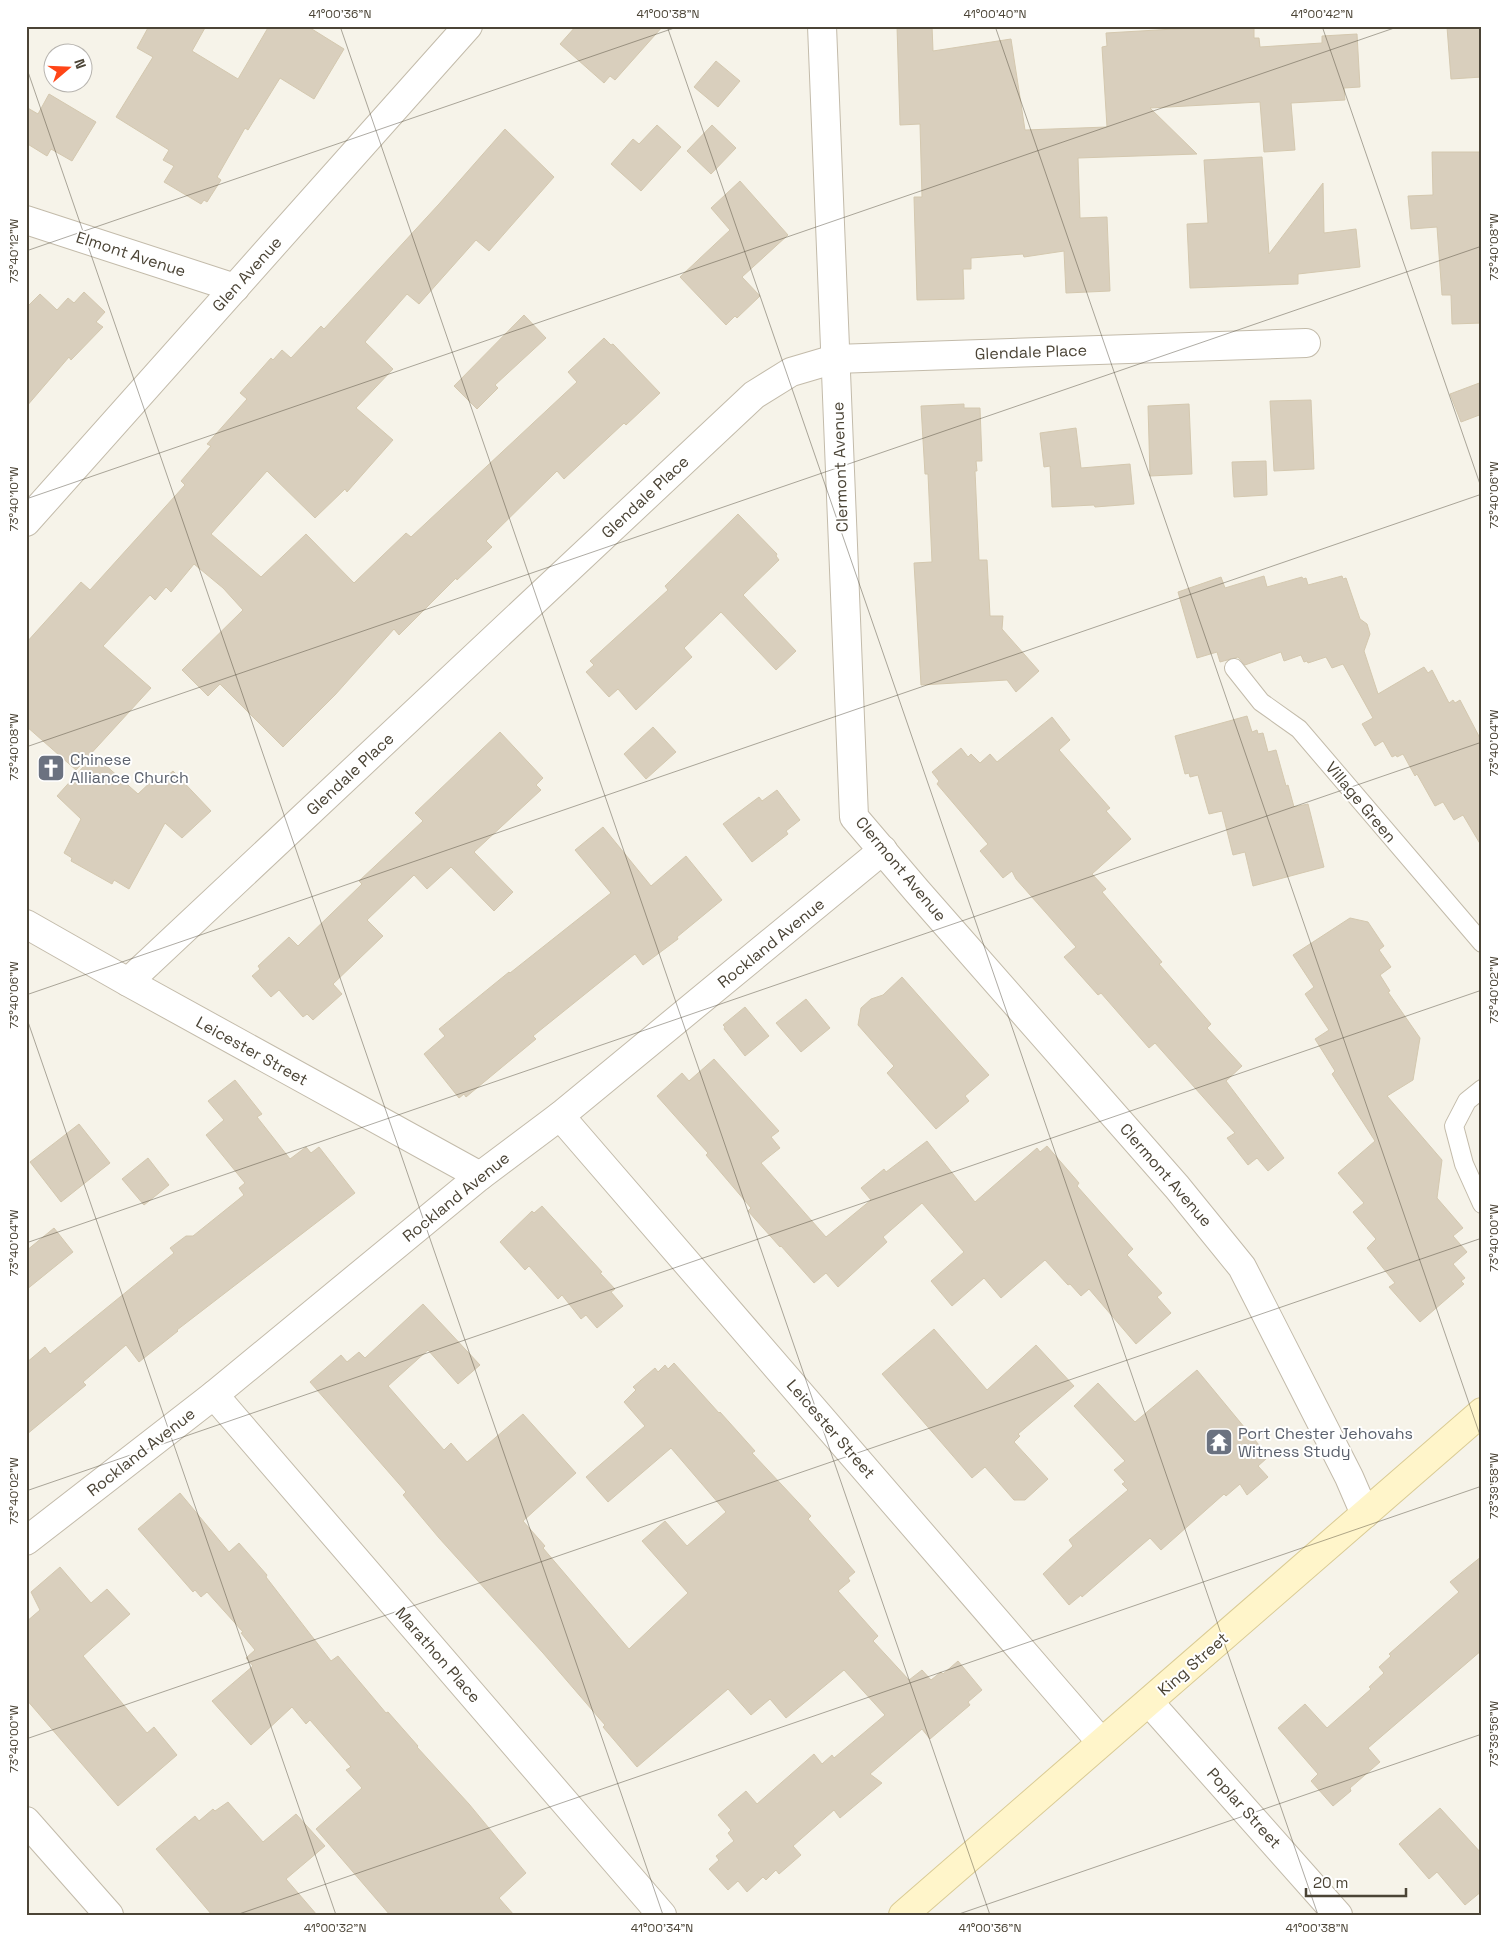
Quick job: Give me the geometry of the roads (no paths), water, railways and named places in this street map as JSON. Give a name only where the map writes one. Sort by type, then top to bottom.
[{"type":"main road","name":"King Street","points":[[904,1915],[1482,1412]]},
{"type":"street","name":"Glen Avenue","points":[[26,522],[468,26]]},
{"type":"street","name":"Clermont Avenue","points":[[822,26],[854,817],[1177,1187],[1242,1267],[1349,1477],[1365,1514]]},
{"type":"street","name":"Elmont Avenue","points":[[26,220],[235,288]]},
{"type":"street","name":"Glendale Place","points":[[128,982],[754,395],[791,372],[835,359],[1306,343]]},
{"type":"street","name":"Rockland Avenue","points":[[26,1541],[214,1395],[480,1176],[560,1116],[883,850]]},
{"type":"street","name":"Leicester Street","points":[[26,924],[480,1176]]},
{"type":"street","name":"Leicester Street","points":[[560,1116],[1101,1742]]},
{"type":"street","name":"Marathon Place","points":[[214,1395],[662,1915]]},
{"type":"street","name":"Poplar Street","points":[[1149,1702],[1338,1915]]},
{"type":"street","points":[[26,1821],[109,1915]]},
{"type":"lane","name":"Village Green","points":[[1234,668],[1261,702],[1299,729],[1482,942]]},
{"type":"lane","points":[[1482,1089],[1467,1100],[1454,1126],[1464,1164],[1482,1204]]},
{"type":"place","name":"Chinese Alliance Church","points":[[51,768]]},
{"type":"place","name":"Port Chester Jehovahs Witness Study","points":[[1219,1442]]}]
